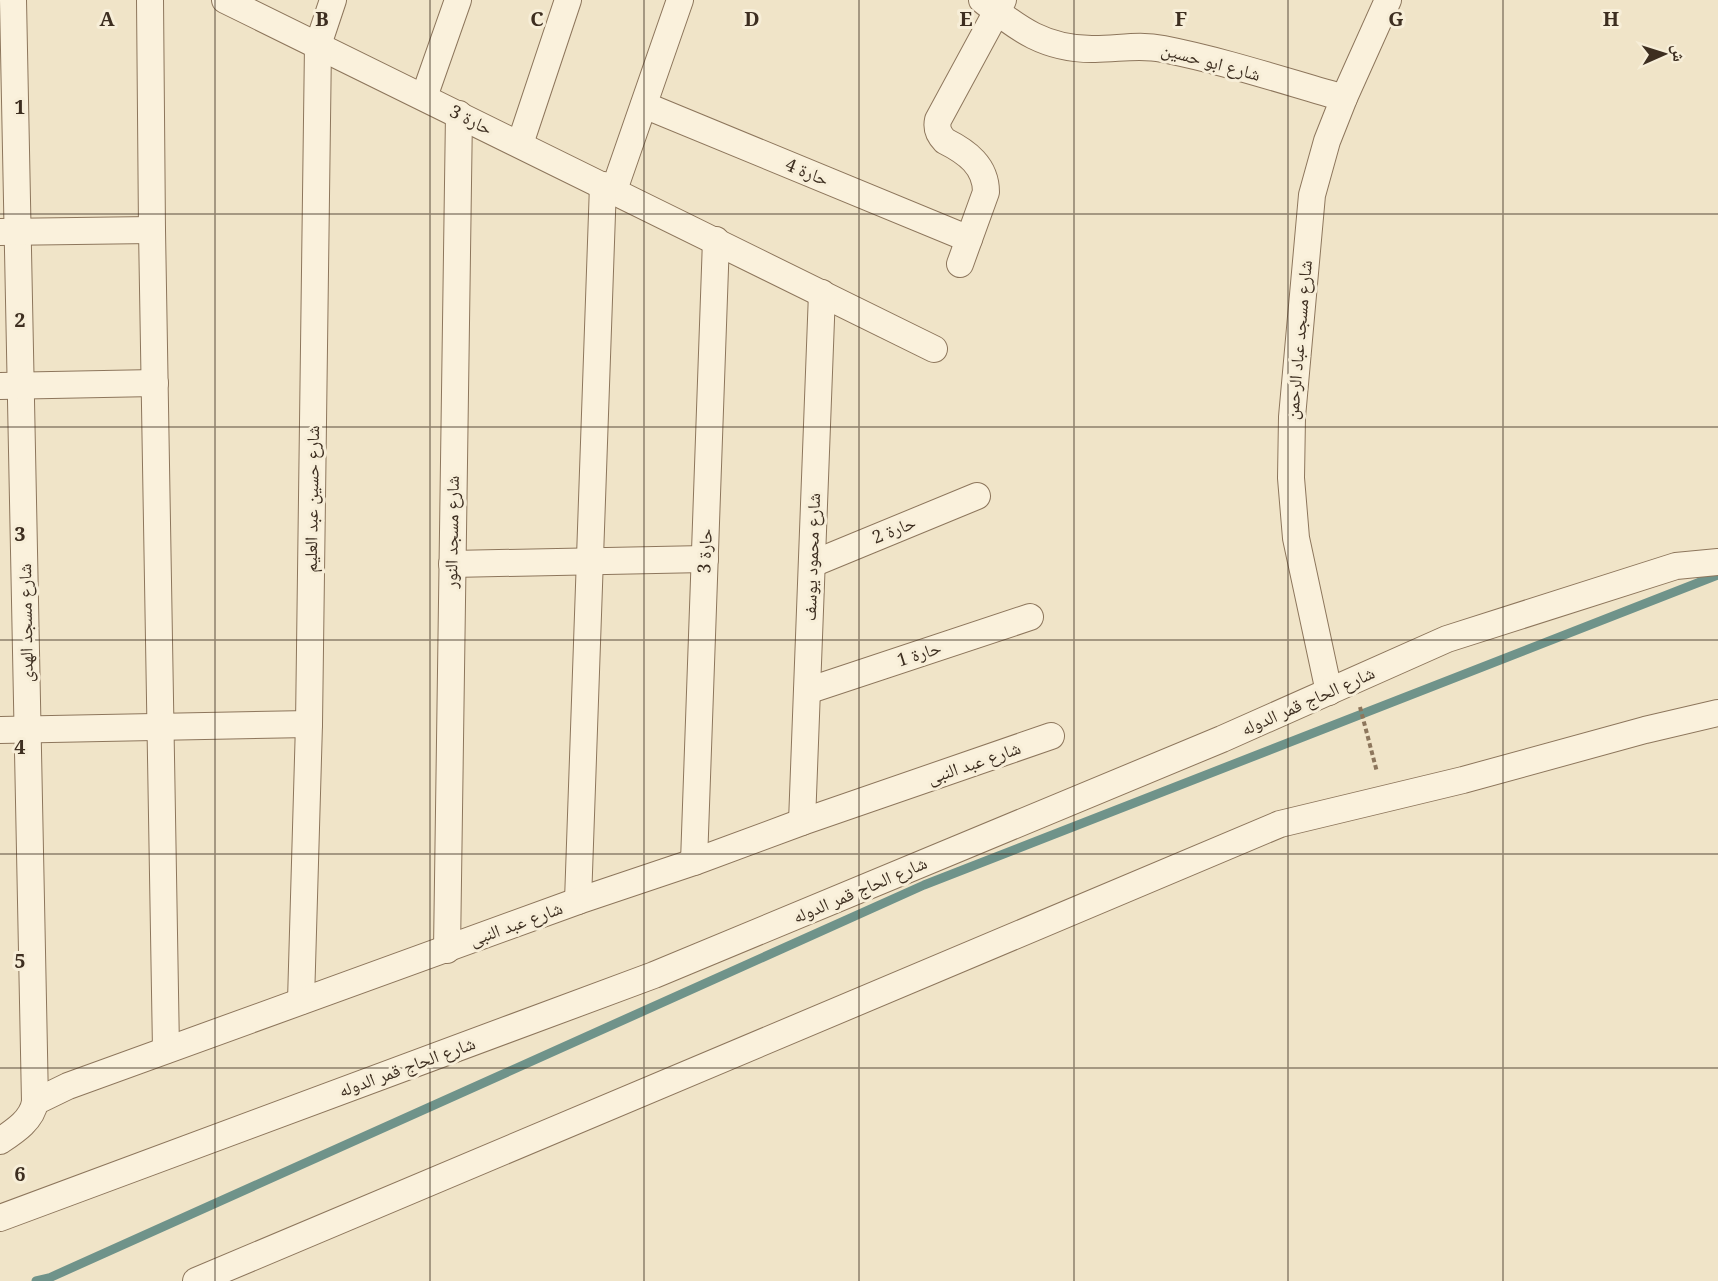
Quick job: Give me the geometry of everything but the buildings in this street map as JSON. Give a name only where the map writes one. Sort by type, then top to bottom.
[{"type":"street","name":"شارع مسجد الهدى","points":[[13,0],[9,232],[11,386],[28,729],[35,1102]]},
{"type":"street","points":[[150,0],[166,1050]]},
{"type":"street","name":"حارة 3","points":[[225,0],[609,187],[934,349]]},
{"type":"street","name":"شارع حسين عبد العليم","points":[[301,1000],[309,724],[318,45],[333,0]]},
{"type":"street","points":[[424,97],[458,0]]},
{"type":"street","points":[[520,144],[568,0]]},
{"type":"street","points":[[578,901],[590,561],[609,187],[644,105],[680,0]]},
{"type":"street","name":"شارع مسجد عباد الرحمن","points":[[1329,692],[1296,538],[1291,478],[1292,417],[1312,195],[1327,141],[1388,0]]},
{"type":"street","points":[[960,264],[986,192],[986,181],[977,164],[945,141],[937,126],[994,4]]},
{"type":"street","name":"شارع ابو حسين","points":[[994,4],[1018,29],[1043,41],[1069,48],[1152,47],[1181,52],[1344,98]]},
{"type":"street","name":"حارة 4","points":[[644,105],[969,239]]},
{"type":"street","name":"شارع مسجد النور","points":[[447,950],[459,114]]},
{"type":"street","points":[[9,232],[152,230]]},
{"type":"street","name":"حارة 3","points":[[694,862],[716,240]]},
{"type":"street","name":"شارع محمود يوسف","points":[[802,822],[822,293]]},
{"type":"street","points":[[11,386],[155,384]]},
{"type":"street","name":"حارة 2","points":[[812,564],[977,496]]},
{"type":"street","points":[[452,564],[705,560]]},
{"type":"street","name":"شارع الحاج قمر الدوله","points":[[0,1218],[654,975],[1222,739],[1447,639],[1676,566],[1718,562]]},
{"type":"street","name":"حارة 1","points":[[807,691],[1030,617]]},
{"type":"street","points":[[196,1281],[1280,824],[1463,780],[1645,730],[1718,713]]},
{"type":"street","points":[[0,729],[309,724]]},
{"type":"street","name":"شارع عبد النبى","points":[[35,1102],[68,1086],[301,1000],[1051,736]]},
{"type":"street","points":[[0,1140],[16,1131],[34,1113],[35,1102]]},
{"type":"path","points":[[1360,706],[1370,738],[1383,799]]},
{"type":"waterway","points":[[36,1281],[49,1278],[924,885],[1718,575]]}]
